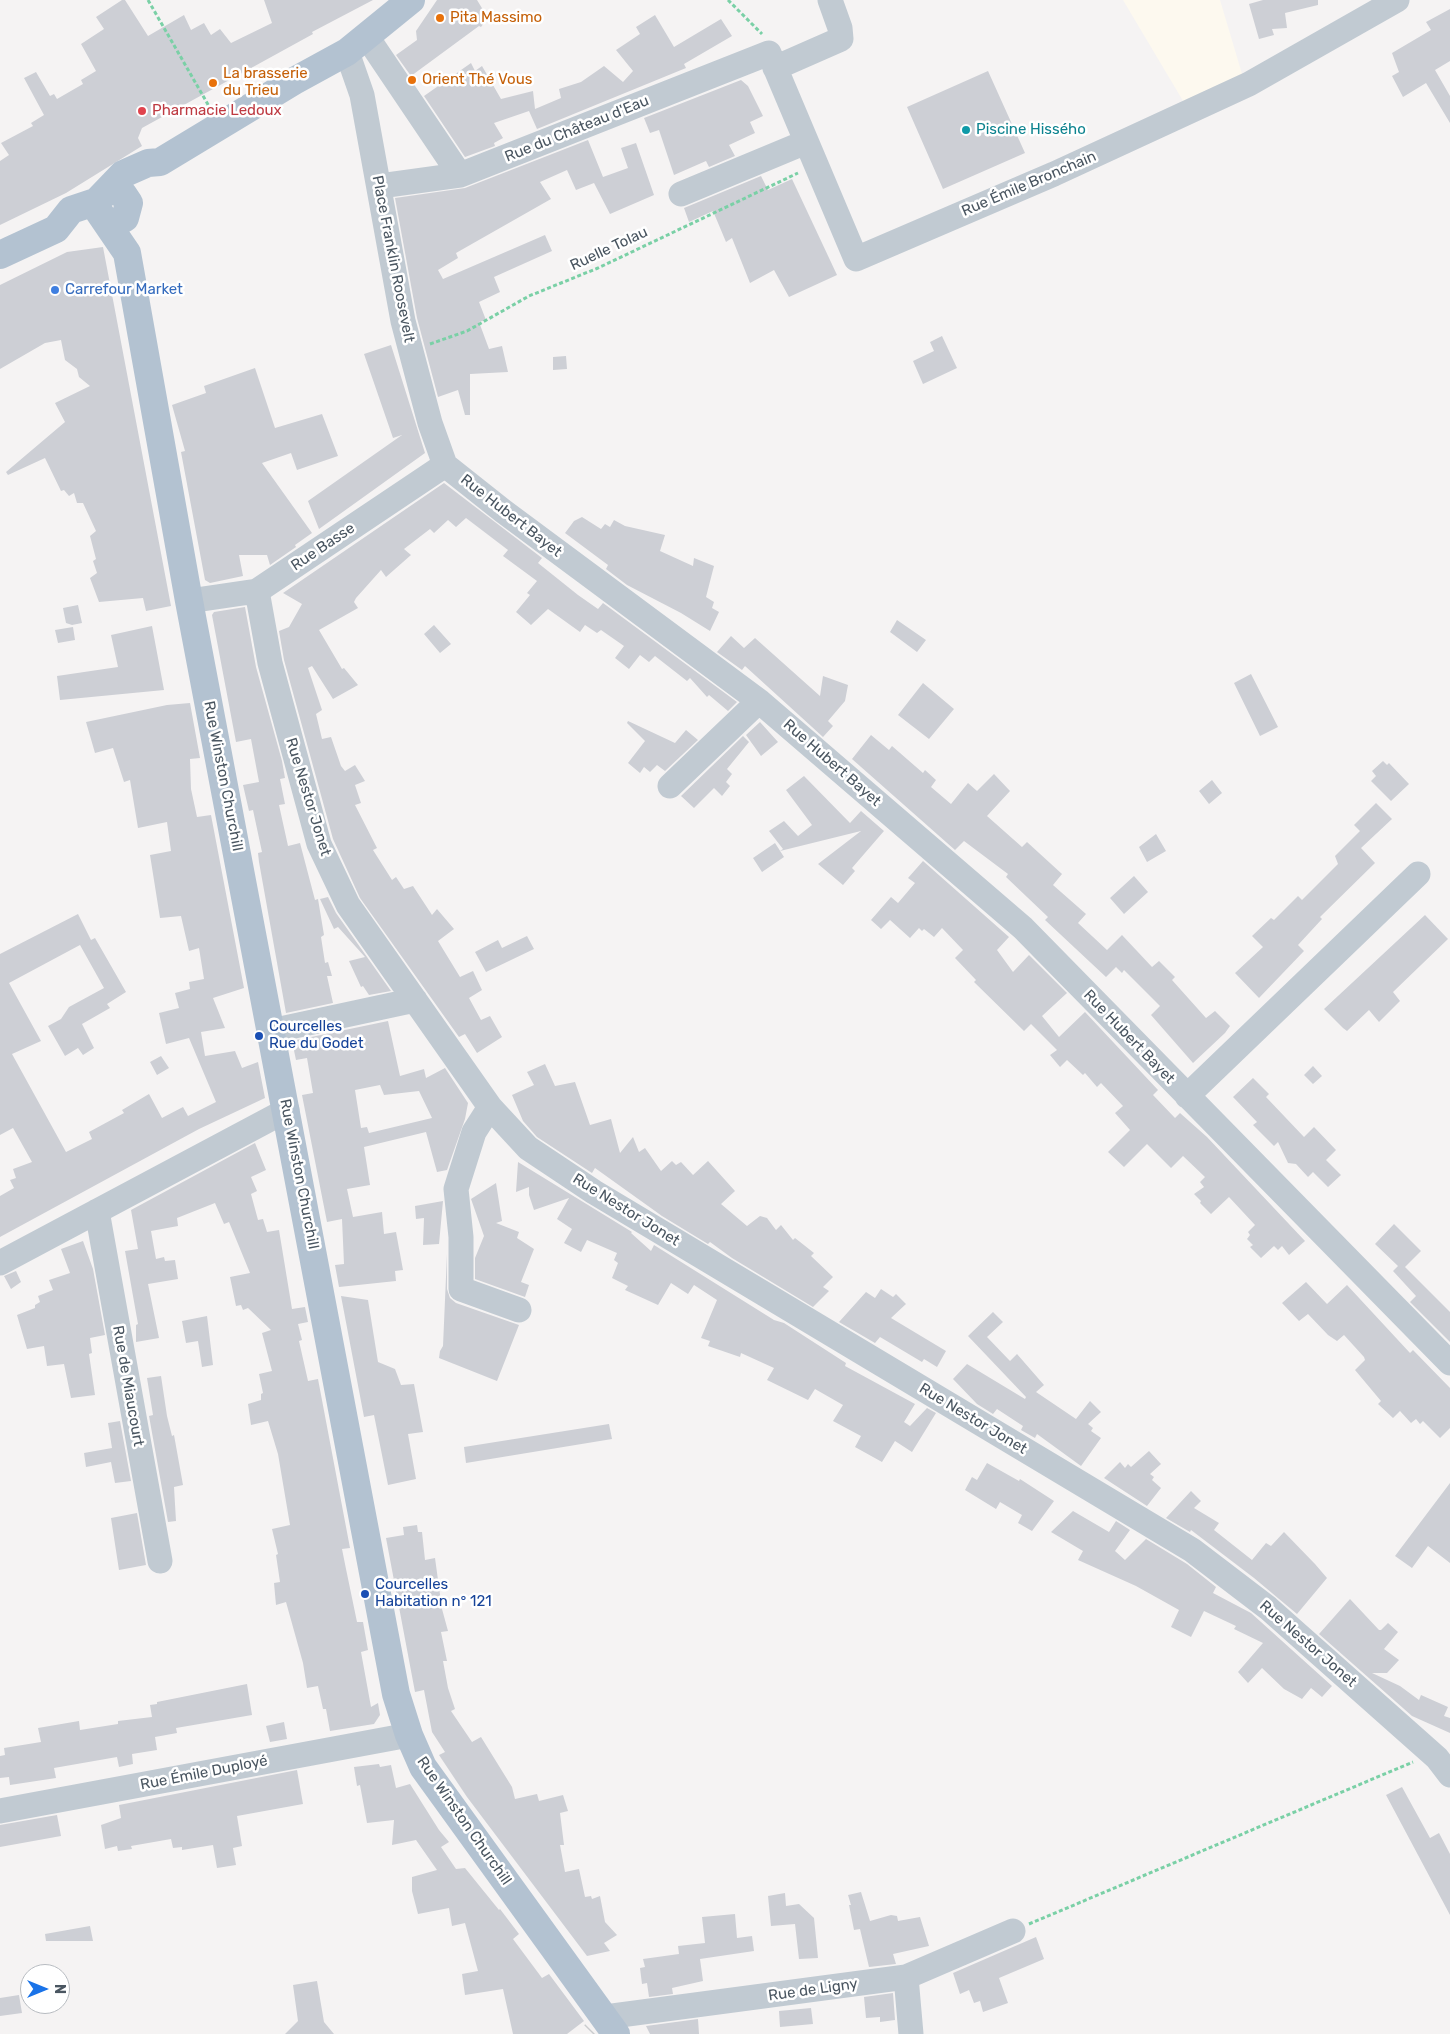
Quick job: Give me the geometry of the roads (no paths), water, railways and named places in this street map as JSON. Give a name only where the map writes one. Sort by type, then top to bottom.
[{"type":"main road","points":[[0,255],[56,229],[71,210],[111,209],[123,174],[148,163],[160,162],[357,45],[410,0]]},
{"type":"main road","name":"Rue Winston Churchill","points":[[111,209],[132,228],[131,242],[127,253],[189,601],[287,1110],[396,1694],[409,1735],[423,1767],[606,2027]]},
{"type":"street","name":"Rue du Château d'Eau","points":[[380,186],[460,175],[772,60],[841,39],[840,28],[830,0]]},
{"type":"street","name":"Rue Émile Bronchain","points":[[772,60],[856,259],[928,226],[1054,174],[1250,84],[1397,0]]},
{"type":"street","points":[[357,45],[460,175]]},
{"type":"street","name":"Place Franklin Roosevelt","points":[[357,45],[362,95],[403,321],[430,423],[445,465]]},
{"type":"street","points":[[681,194],[806,142]]},
{"type":"street","name":"Rue Basse","points":[[189,601],[257,591],[445,465]]},
{"type":"street","name":"Rue Hubert Bayet","points":[[445,465],[503,511],[759,701],[1023,928],[1450,1363]]},
{"type":"street","name":"Rue Nestor Jonet","points":[[257,591],[270,663],[319,844],[348,905],[490,1107],[528,1148],[594,1192],[1192,1550],[1268,1608],[1442,1761]]},
{"type":"street","points":[[670,786],[759,701]]},
{"type":"street","name":"Rue Hubert Bayet","points":[[1187,1096],[1418,874]]},
{"type":"street","points":[[271,1031],[415,1000]]},
{"type":"street","points":[[490,1107],[474,1132],[456,1189],[461,1237],[461,1288],[519,1310]]},
{"type":"street","points":[[0,1263],[287,1110]]},
{"type":"street","name":"Rue de Miaucourt","points":[[97,1211],[160,1562]]},
{"type":"street","name":"Rue Émile Duployé","points":[[0,1811],[409,1735]]},
{"type":"street","name":"Rue de Ligny","points":[[606,2027],[906,1977],[1013,1931]]},
{"type":"street","points":[[906,1977],[911,2034]]},
{"type":"place","name":"Pita Massimo","points":[[440,18]]},
{"type":"place","name":"Orient Thé Vous","points":[[412,80]]},
{"type":"place","name":"La brasserie du Trieu","points":[[213,83]]},
{"type":"place","name":"Pharmacie Ledoux","points":[[142,111]]},
{"type":"place","name":"Piscine Hissého","points":[[966,130]]},
{"type":"place","name":"Carrefour Market","points":[[55,290]]},
{"type":"place","name":"Courcelles Rue du Godet","points":[[259,1036]]},
{"type":"place","name":"Courcelles Habitation n° 121","points":[[365,1594]]}]
